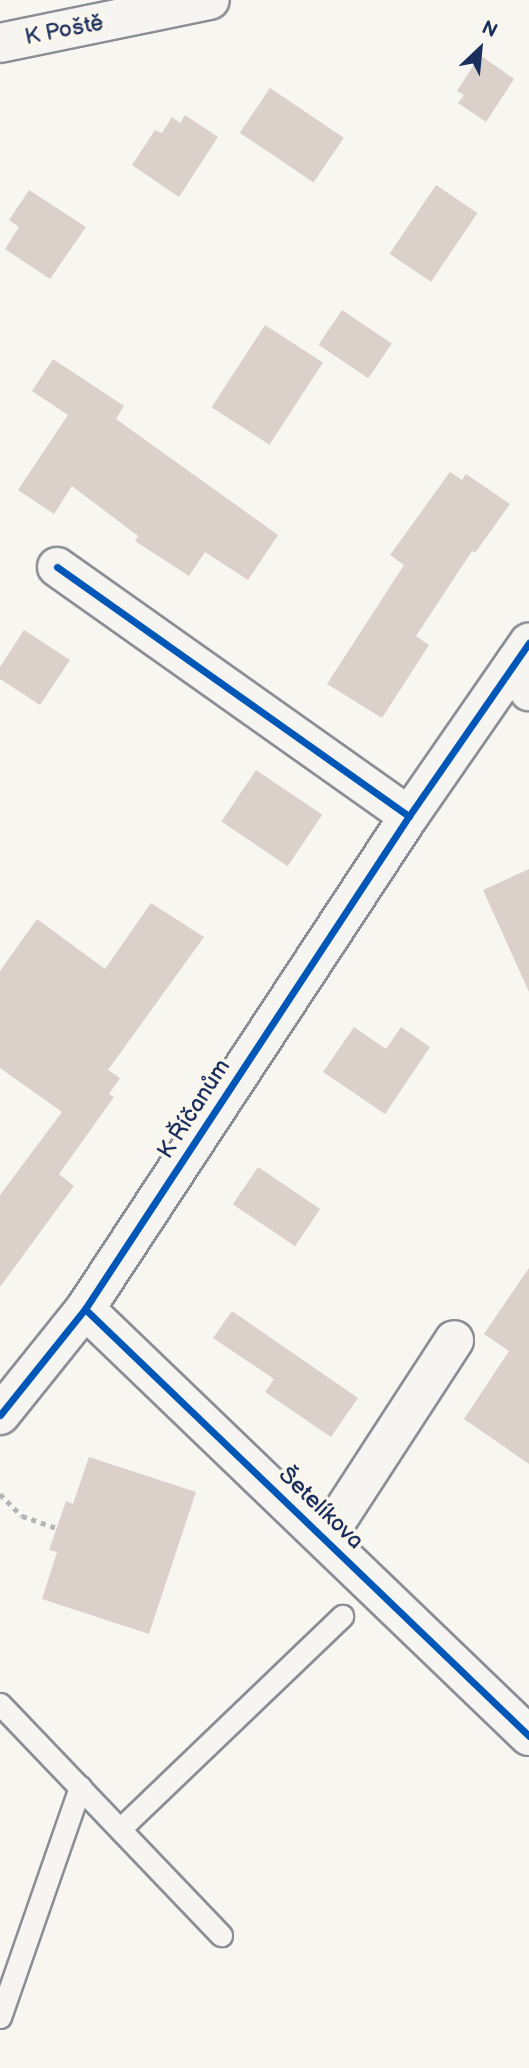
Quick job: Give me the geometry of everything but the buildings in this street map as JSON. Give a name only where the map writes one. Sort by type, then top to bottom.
[{"type":"street","name":"K Poště","points":[[0,43],[210,0]]},
{"type":"street","points":[[57,567],[409,816]]},
{"type":"street","name":"K Říčanům","points":[[0,1415],[85,1309],[409,816],[525,665]]},
{"type":"street","name":"Šetelíkova","points":[[85,1309],[529,1736]]},
{"type":"street","name":"Šetelíkova","points":[[326,1539],[454,1340]]},
{"type":"lane","points":[[120,1829],[342,1616]]},
{"type":"lane","points":[[0,1704],[221,1935]]},
{"type":"lane","points":[[0,2017],[80,1787]]},
{"type":"path","points":[[0,1494],[22,1516],[57,1528]]},
{"type":"cycle path","points":[[57,567],[409,816]]},
{"type":"cycle path","points":[[0,1415],[85,1309],[409,816],[529,643]]},
{"type":"cycle path","points":[[85,1309],[529,1736]]}]
